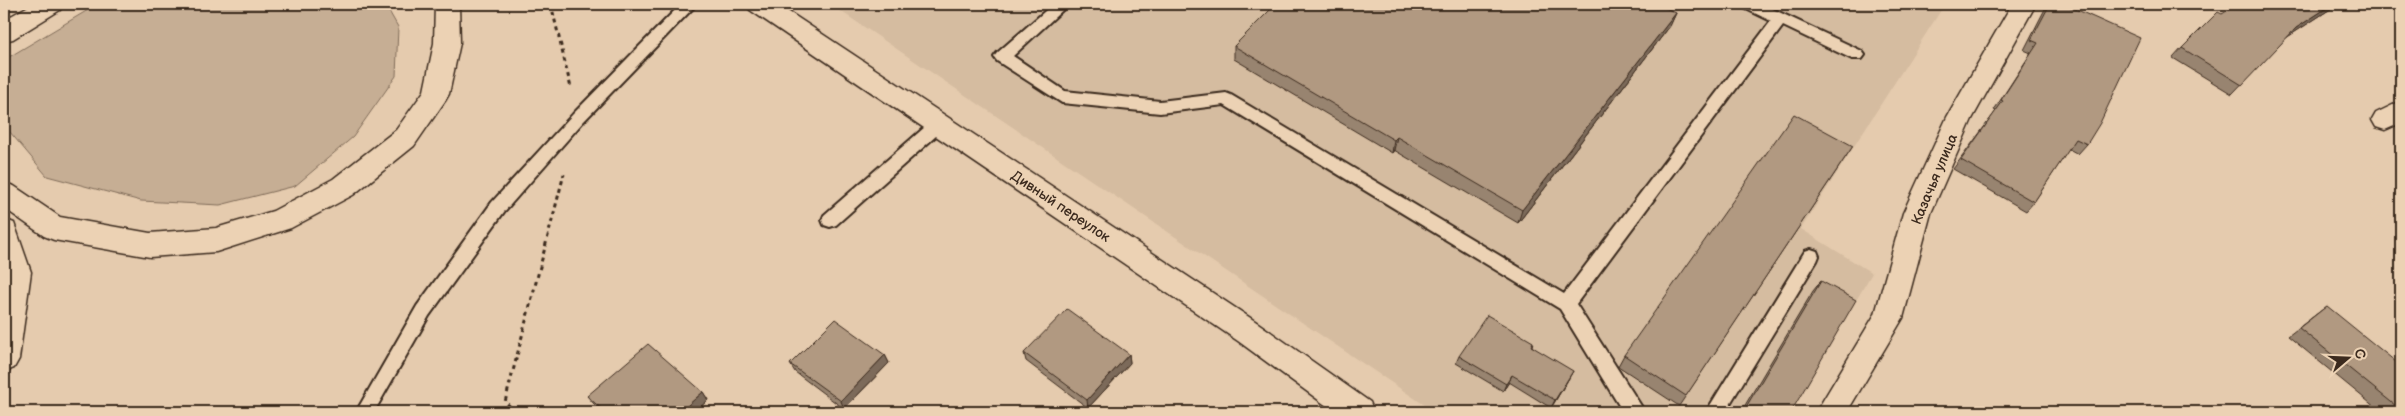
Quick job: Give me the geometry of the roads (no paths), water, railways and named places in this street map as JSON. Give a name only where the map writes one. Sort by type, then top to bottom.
[{"type":"street","points":[[4,32],[51,4]]},
{"type":"street","points":[[4,194],[54,228],[150,245],[216,240],[281,220],[343,187],[405,138],[436,94],[447,43],[447,4]]},
{"type":"street","name":"Дивный переулок","points":[[759,4],[1248,332],[1359,412]]},
{"type":"street","name":"Казачья улица","points":[[1831,412],[1888,318],[1917,213],[1960,116],[2024,4]]},
{"type":"street","points":[[4,231],[17,272],[4,359]]},
{"type":"lane","points":[[365,412],[423,311],[498,207],[578,118],[690,4]]},
{"type":"lane","points":[[1062,4],[1002,57],[1062,97],[1160,107],[1226,99],[1566,304],[1632,410],[1636,412]]},
{"type":"lane","points":[[1749,4],[1857,55]]},
{"type":"lane","points":[[1566,304],[1780,18]]},
{"type":"lane","points":[[830,220],[939,124]]},
{"type":"lane","points":[[1715,412],[1811,256]]}]
